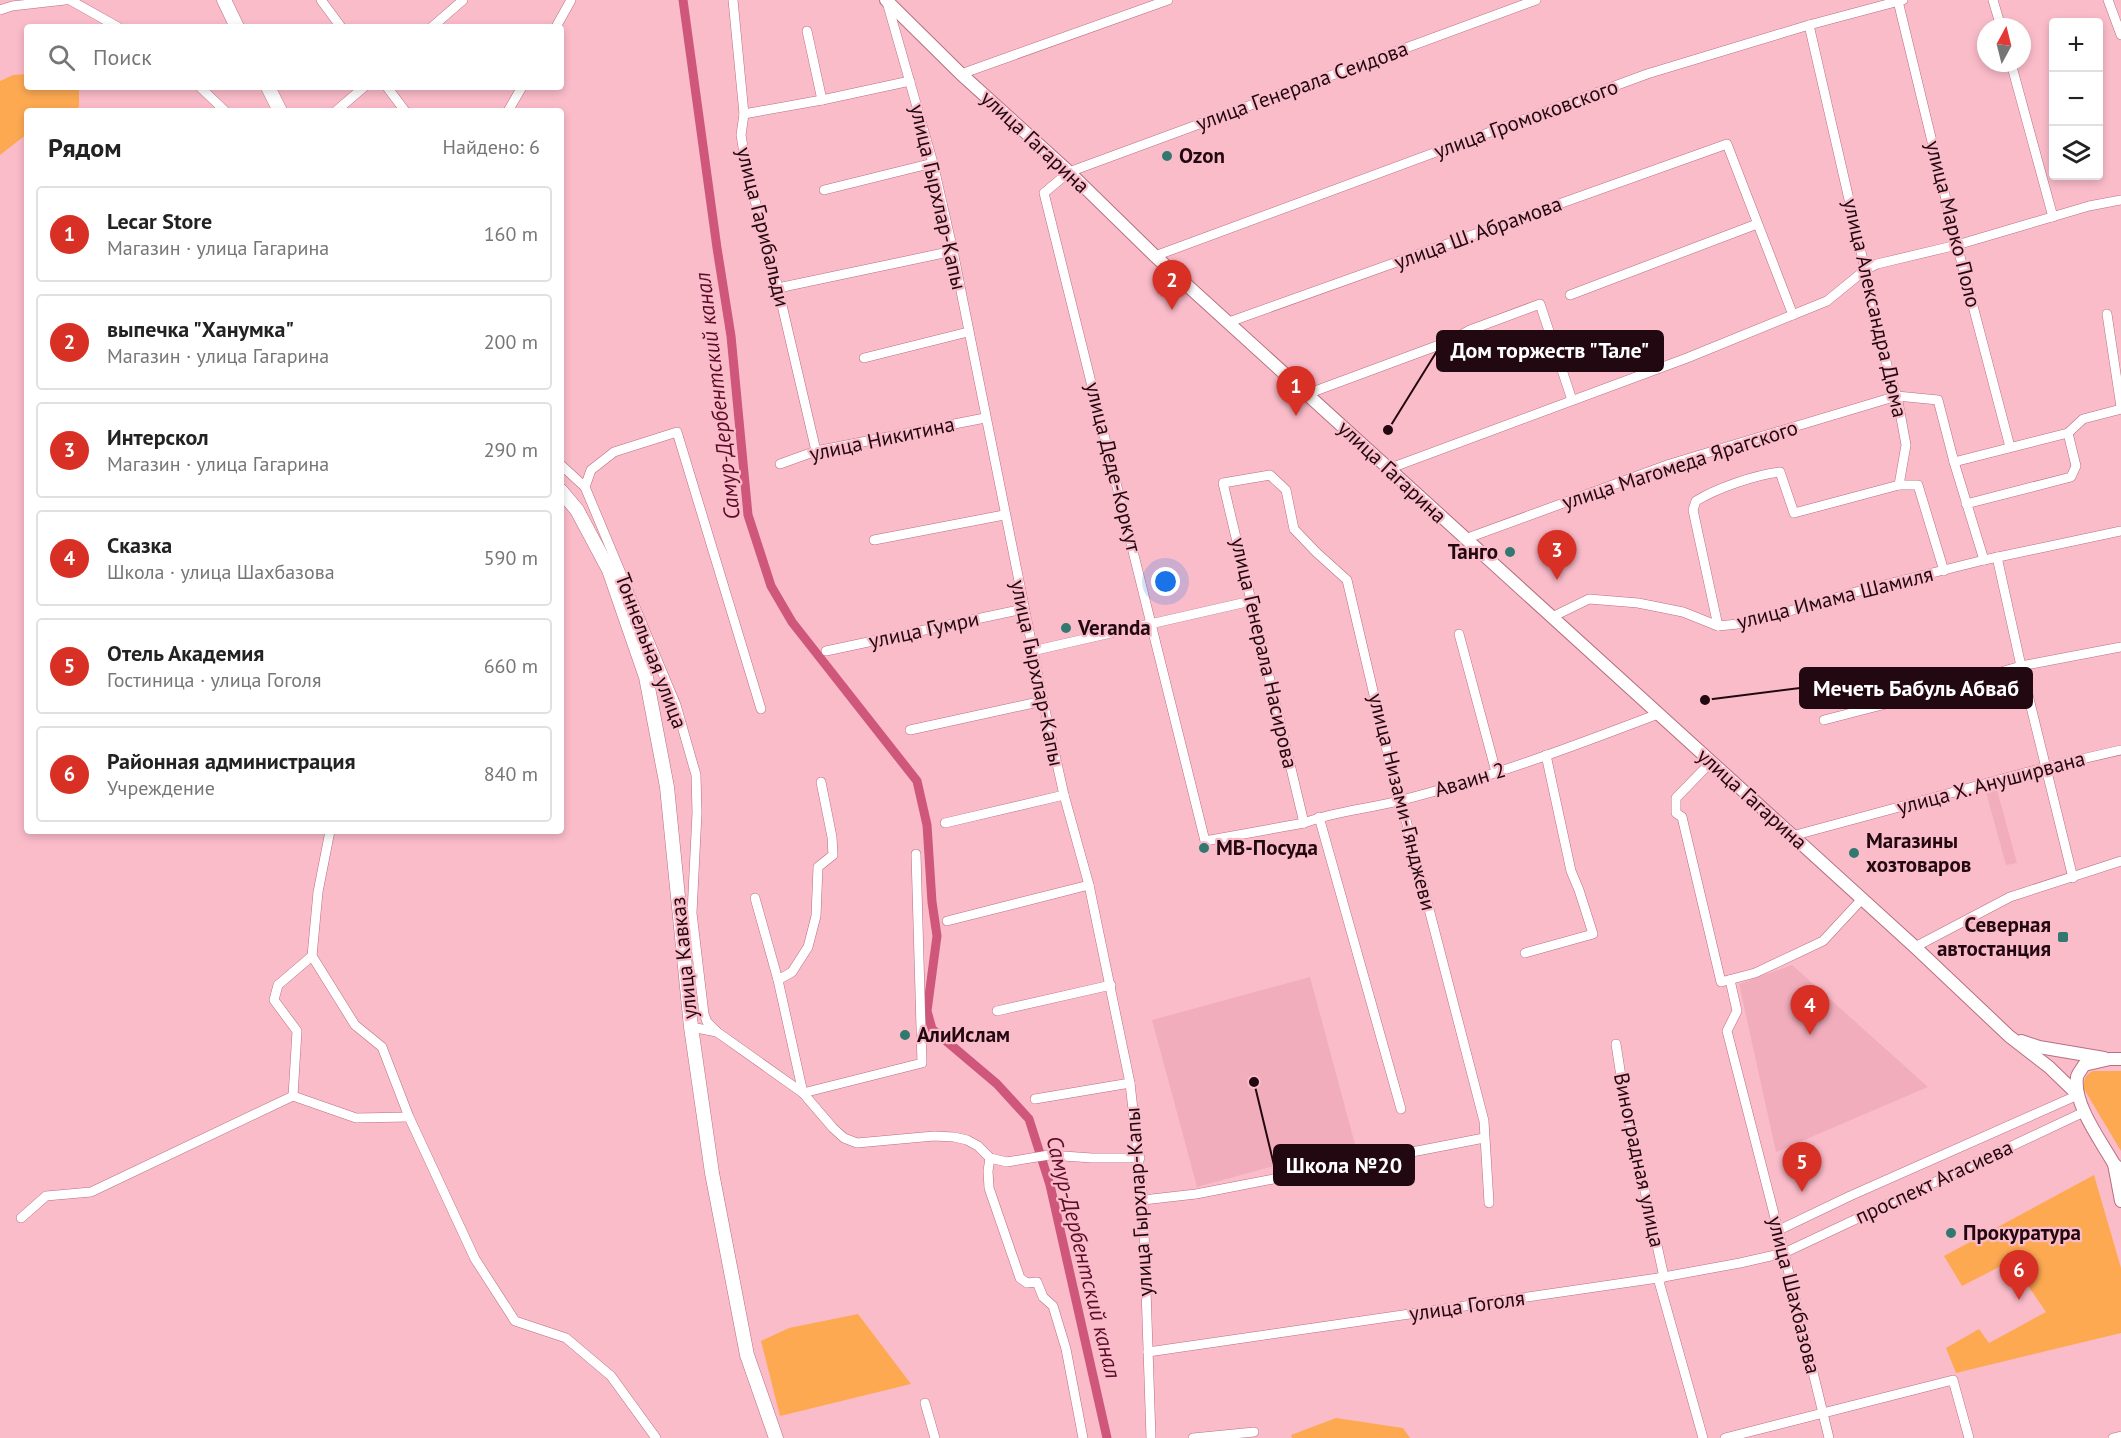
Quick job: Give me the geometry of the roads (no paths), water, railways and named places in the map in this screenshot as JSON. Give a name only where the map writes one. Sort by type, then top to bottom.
[{"type":"highway","points":[[224,0],[236,24]]},
{"type":"highway","points":[[270,90],[278,108]]},
{"type":"highway","name":"улица Кавказ","points":[[564,495],[576,510],[609,570],[646,677],[667,786],[691,1028],[712,1173],[747,1355],[776,1438]]},
{"type":"main road","name":"улица Гагарина","points":[[886,0],[961,74],[1069,172],[1155,256],[1915,947],[2009,1036],[2049,1067],[2078,1095]]},
{"type":"main road","name":"улица Гагарина","points":[[2009,1036],[2038,1047],[2116,1059]]},
{"type":"main road","points":[[2116,1059],[2084,1065],[2077,1076],[2078,1095],[2084,1112],[2118,1167],[2121,1201]]},
{"type":"street","points":[[0,10],[9,2],[65,0]]},
{"type":"street","points":[[70,0],[113,24]]},
{"type":"street","points":[[321,0],[339,24]]},
{"type":"street","points":[[445,0],[452,8]]},
{"type":"street","points":[[435,24],[463,0]]},
{"type":"street","points":[[558,24],[571,0]]},
{"type":"street","name":"улица Гарибальди","points":[[733,0],[744,114],[741,135],[746,166],[778,288],[816,451]]},
{"type":"street","name":"улица Гырхлар-Капы","points":[[886,0],[933,163],[953,251],[1023,609],[1064,795],[1089,885],[1130,1083],[1143,1200],[1151,1438]]},
{"type":"street","points":[[961,74],[1168,0]]},
{"type":"street","name":"улица Генерала Сеидова","points":[[1069,172],[1536,0]]},
{"type":"street","points":[[1994,0],[1999,18]]},
{"type":"street","points":[[2108,0],[2121,35]]},
{"type":"street","name":"улица Громоковского","points":[[1155,256],[1647,74],[1809,25],[1901,1]]},
{"type":"street","name":"улица Марко Поло","points":[[1901,1],[1957,245],[2010,447]]},
{"type":"street","name":"улица Александра Дюма","points":[[1809,25],[1864,270],[1889,374],[1897,396],[1906,445],[1899,485]]},
{"type":"street","points":[[807,31],[822,100]]},
{"type":"street","points":[[2014,72],[2054,217]]},
{"type":"street","points":[[744,114],[910,81]]},
{"type":"street","points":[[203,90],[222,108]]},
{"type":"street","points":[[340,108],[360,90]]},
{"type":"street","points":[[389,90],[403,108]]},
{"type":"street","points":[[510,108],[520,90]]},
{"type":"street","name":"улица Ш. Абрамова","points":[[1229,322],[1727,144],[1757,224]]},
{"type":"street","points":[[824,190],[933,163]]},
{"type":"street","name":"улица Деде-Коркут","points":[[1069,172],[1044,193],[1205,842]]},
{"type":"street","points":[[1388,469],[1687,358],[1827,301],[1864,270],[1877,264],[1957,245],[2089,206],[2121,200]]},
{"type":"street","points":[[1570,294],[1757,224],[1793,315]]},
{"type":"street","points":[[778,288],[953,251]]},
{"type":"street","points":[[1307,394],[1450,341],[1470,330],[1540,304],[1572,400]]},
{"type":"street","points":[[1954,462],[2068,433],[2083,419],[2121,408],[2107,314]]},
{"type":"street","points":[[864,357],[968,332]]},
{"type":"street","points":[[1897,396],[1938,399],[1954,462],[1984,560]]},
{"type":"street","name":"улица Магомеда Ярагского","points":[[1465,539],[1670,465],[1897,396]]},
{"type":"street","name":"улица Никитина","points":[[780,464],[816,451],[985,418]]},
{"type":"street","points":[[564,468],[585,487],[591,470],[614,452],[677,432],[761,709]]},
{"type":"street","points":[[1966,504],[2071,477],[2076,466],[2068,433]]},
{"type":"street","points":[[1718,626],[1693,510],[1696,501],[1705,495],[1780,472],[1794,513],[1899,485],[1918,484],[1944,571]]},
{"type":"street","name":"улица Низами-Гянджеви","points":[[1223,483],[1270,475],[1286,490],[1293,529],[1347,580],[1397,793],[1401,801],[1484,1121],[1489,1203]]},
{"type":"street","name":"улица Генерала Насирова","points":[[1223,483],[1304,822]]},
{"type":"street","name":"Тоннельная улица","points":[[585,487],[676,705],[696,775],[697,813],[692,913],[704,1014],[707,1022],[717,1032],[803,1093]]},
{"type":"street","points":[[874,540],[1004,515]]},
{"type":"street","name":"улица Имама Шамиля","points":[[1552,616],[1589,599],[1610,600],[1683,612],[1718,626],[1748,623],[1852,593],[1984,560],[2121,531]]},
{"type":"street","points":[[1997,557],[2073,878]]},
{"type":"street","points":[[1032,651],[1251,601]]},
{"type":"street","name":"улица Гумри","points":[[826,651],[1023,609]]},
{"type":"street","points":[[1459,634],[1497,772]]},
{"type":"street","points":[[1824,720],[2021,666],[2121,647]]},
{"type":"street","points":[[910,730],[1043,701]]},
{"type":"street","name":"Аваин 2","points":[[1205,842],[1401,801],[1497,772],[1658,714]]},
{"type":"street","name":"улица Х. Ануширвана","points":[[1792,836],[2047,767],[2121,750]]},
{"type":"street","points":[[1525,953],[1593,934],[1571,871],[1546,755]]},
{"type":"street","name":"улица Шахбазова","points":[[1711,762],[1676,798],[1676,813],[1682,817],[1725,981],[1737,1011],[1727,1031],[1779,1230],[1829,1438]]},
{"type":"street","points":[[778,980],[792,972],[808,947],[816,916],[819,867],[832,855],[832,837],[821,782]]},
{"type":"street","points":[[945,823],[1064,795]]},
{"type":"street","points":[[1318,817],[1401,1109]]},
{"type":"street","points":[[329,834],[318,892],[312,956],[355,1024],[382,1047],[409,1117],[475,1259],[515,1321],[566,1338],[611,1376],[656,1438]]},
{"type":"street","points":[[803,1093],[922,1063],[916,854]]},
{"type":"street","points":[[1915,947],[2010,897],[2121,861]]},
{"type":"street","points":[[947,921],[1089,885]]},
{"type":"street","points":[[755,898],[778,980],[803,1093],[844,1138],[857,1143],[934,1136],[954,1137],[978,1146],[990,1158],[1007,1162],[1049,1155],[1140,1158]]},
{"type":"street","points":[[1725,981],[1755,973],[1823,941],[1862,899]]},
{"type":"street","points":[[293,1096],[297,1030],[274,1000],[278,985],[312,956]]},
{"type":"street","points":[[997,1011],[1111,985]]},
{"type":"street","points":[[691,1028],[717,1032]]},
{"type":"street","name":"Виноградная улица","points":[[1616,1044],[1622,1087],[1661,1277],[1704,1438]]},
{"type":"street","points":[[1035,1099],[1130,1083]]},
{"type":"street","points":[[1779,1230],[2078,1095]]},
{"type":"street","points":[[21,1218],[46,1196],[91,1192],[293,1096],[356,1118],[409,1117]]},
{"type":"street","name":"проспект Агасиева","points":[[1784,1253],[2084,1112]]},
{"type":"street","points":[[1143,1200],[1196,1194],[1484,1138]]},
{"type":"street","points":[[990,1158],[989,1188],[1020,1278],[1028,1283],[1037,1282],[1043,1297],[1053,1306],[1066,1349],[1083,1438]]},
{"type":"street","name":"улица Гоголя","points":[[1148,1352],[1661,1277],[1784,1253]]},
{"type":"street","points":[[1725,1438],[1953,1380],[1969,1438]]},
{"type":"street","points":[[926,1403],[935,1438]]},
{"type":"street","points":[[1193,1438],[1254,1432]]},
{"type":"street","points":[[2114,1438],[2121,1436]]},
{"type":"waterway","name":"Самур-Дербентский канал","points":[[683,0],[731,336],[748,515],[771,586],[792,622],[917,781],[927,825],[932,902],[937,936],[927,1011],[932,1029],[997,1084],[1029,1119],[1050,1185],[1107,1438]]},
{"type":"place","name":"Ozon","points":[[1167,156]]},
{"type":"place","name":"выпечка \"Ханумка\"","points":[[1172,310]]},
{"type":"place","name":"Lecar Store","points":[[1296,416]]},
{"type":"place","name":"Дом торжеств \"Тале\"","points":[[1388,430]]},
{"type":"place","name":"Танго","points":[[1510,552]]},
{"type":"place","name":"Интерскол","points":[[1557,580]]},
{"type":"place","name":"Veranda","points":[[1066,628]]},
{"type":"place","name":"Мечеть Бабуль Абваб","points":[[1705,700]]},
{"type":"place","name":"МВ-Посуда","points":[[1204,848]]},
{"type":"place","name":"Магазины хозтоваров","points":[[1854,853]]},
{"type":"place","name":"Северная автостанция","points":[[2063,937]]},
{"type":"place","name":"АлиИслам","points":[[905,1035]]},
{"type":"place","name":"Сказка","points":[[1810,1035]]},
{"type":"place","name":"Школа №20","points":[[1254,1082]]},
{"type":"place","name":"Отель Академия","points":[[1802,1192]]},
{"type":"place","name":"Прокуратура","points":[[1951,1233]]},
{"type":"place","name":"Районная администрация","points":[[2019,1300]]}]
